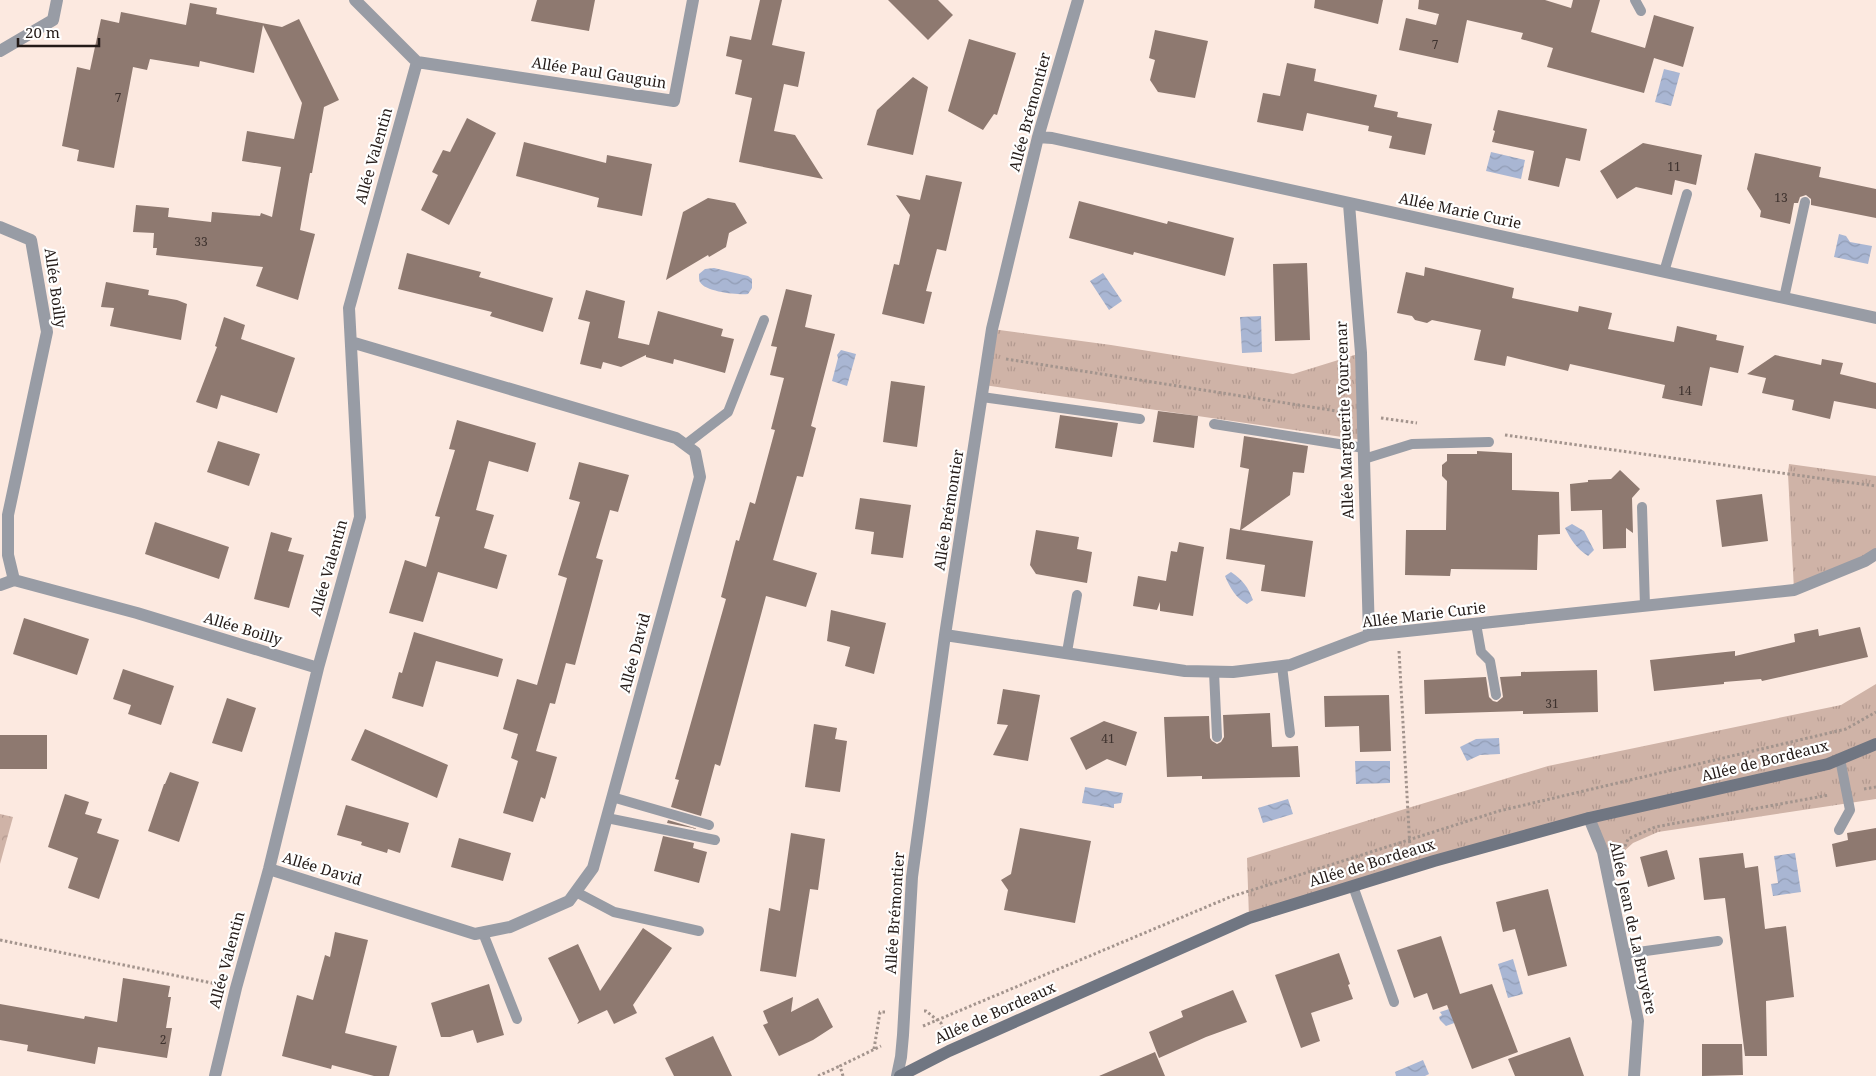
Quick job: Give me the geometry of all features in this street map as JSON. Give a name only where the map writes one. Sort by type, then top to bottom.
[{"type":"main road","name":"Allée de Bordeaux","points":[[898,1076],[949,1051],[1249,918],[1411,868],[1589,818],[1828,764],[1876,744]]},
{"type":"street","points":[[0,51],[53,20],[57,0]]},
{"type":"street","points":[[355,0],[417,62]]},
{"type":"street","name":"Allée Paul Gauguin","points":[[417,62],[674,101],[693,0]]},
{"type":"street","name":"Allée Brémontier","points":[[898,1076],[903,1035],[912,877],[992,330],[1038,137],[1078,0]]},
{"type":"street","name":"Allée Valentin","points":[[215,1076],[236,988],[269,869],[318,668],[360,517],[349,308],[417,62]]},
{"type":"street","name":"Allée Marie Curie","points":[[1038,137],[1062,140],[1876,318]]},
{"type":"street","name":"Allée Marguerite Yourcenar","points":[[1349,204],[1361,353],[1369,635]]},
{"type":"street","name":"Allée Boilly","points":[[0,226],[31,240],[47,332],[8,515],[8,555],[14,580],[137,613],[318,668]]},
{"type":"street","points":[[351,342],[676,438],[685,445]]},
{"type":"street","name":"Allée David","points":[[269,869],[476,934],[510,927],[569,901],[593,868],[700,477],[695,452],[685,445]]},
{"type":"street","name":"Allée Marie Curie","points":[[946,635],[1185,671],[1232,672],[1290,665],[1369,635],[1794,590],[1865,561],[1876,554]]},
{"type":"street","points":[[0,585],[14,580]]},
{"type":"street","name":"Allée Jean de La Bruyère","points":[[1589,818],[1603,852],[1638,1021],[1634,1076]]},
{"type":"lane","points":[[1635,0],[1641,11]]},
{"type":"lane","points":[[1664,272],[1686,194]]},
{"type":"lane","points":[[1784,298],[1805,202]]},
{"type":"lane","points":[[685,445],[728,412],[764,320]]},
{"type":"lane","points":[[982,397],[1140,419]]},
{"type":"lane","points":[[1214,424],[1364,454],[1412,444],[1489,442]]},
{"type":"lane","points":[[1642,507],[1644,606]]},
{"type":"lane","points":[[1067,652],[1077,595]]},
{"type":"lane","points":[[1476,624],[1480,652],[1490,660],[1496,695]]},
{"type":"lane","points":[[1282,666],[1290,733]]},
{"type":"lane","points":[[1214,672],[1216,737]]},
{"type":"lane","points":[[1839,830],[1850,810],[1840,759]]},
{"type":"lane","points":[[612,797],[709,825]]},
{"type":"lane","points":[[606,818],[715,840]]},
{"type":"lane","points":[[1353,886],[1394,1002]]},
{"type":"lane","points":[[576,892],[614,912],[699,932]]},
{"type":"lane","points":[[483,933],[518,1019]]},
{"type":"lane","points":[[1624,954],[1718,941]]},
{"type":"path","points":[[988,356],[1422,424]]},
{"type":"path","points":[[1501,435],[1876,486]]},
{"type":"path","points":[[1398,633],[1411,868]]},
{"type":"path","points":[[1622,853],[1628,839],[1656,827],[1876,787]]},
{"type":"path","points":[[0,940],[236,988]]},
{"type":"path","points":[[818,1076],[827,1074],[903,1035]]},
{"type":"path","points":[[840,1066],[843,1076]]},
{"type":"green space","points":[[992,329],[1111,345],[1293,374],[1361,353],[1363,440],[984,385]]},
{"type":"green space","points":[[1789,464],[1876,476],[1876,554],[1794,590],[1788,474]]},
{"type":"green space","points":[[1876,684],[1876,799],[1658,832],[1633,843],[1622,853],[1603,852],[1589,819],[1249,918],[1247,858],[1548,766],[1841,705]]},
{"type":"green space","points":[[0,814],[13,817],[0,864]]},
{"type":"water","points":[[1664,69],[1680,73],[1671,106],[1655,102]]},
{"type":"water","points":[[1491,152],[1525,160],[1521,179],[1486,171]]},
{"type":"water","points":[[1839,234],[1846,236],[1850,242],[1872,246],[1868,264],[1834,257]]},
{"type":"water","points":[[714,268],[748,276],[752,279],[752,288],[748,294],[743,294],[722,292],[708,288],[700,282],[699,274],[705,269]]},
{"type":"water","points":[[1103,273],[1122,301],[1109,310],[1090,281]]},
{"type":"water","points":[[1261,316],[1262,352],[1242,353],[1240,317]]},
{"type":"water","points":[[841,350],[856,354],[847,386],[832,381],[838,358],[837,355]]},
{"type":"water","points":[[1572,524],[1584,531],[1594,550],[1588,556],[1574,544],[1565,528]]},
{"type":"water","points":[[1231,572],[1245,584],[1249,591],[1253,600],[1247,604],[1237,596],[1229,585],[1225,576]]},
{"type":"water","points":[[1499,738],[1500,754],[1480,755],[1467,761],[1460,747],[1476,739]]},
{"type":"water","points":[[1355,761],[1390,761],[1390,783],[1356,784]]},
{"type":"water","points":[[1085,787],[1123,793],[1121,803],[1114,804],[1114,808],[1082,803]]},
{"type":"water","points":[[1288,799],[1293,814],[1263,823],[1258,808]]},
{"type":"water","points":[[1795,853],[1801,892],[1773,896],[1771,884],[1778,883],[1774,856]]},
{"type":"water","points":[[1513,959],[1523,994],[1508,998],[1498,964]]},
{"type":"water","points":[[1474,1001],[1479,1014],[1446,1026],[1440,1020],[1439,1017],[1442,1015],[1440,1012]]},
{"type":"water","points":[[1423,1060],[1429,1074],[1425,1076],[1396,1076],[1395,1072]]},
{"type":"building","points":[[537,0],[595,0],[589,31],[531,21]]},
{"type":"building","points":[[760,0],[782,0],[772,45],[805,52],[798,87],[784,84],[774,131],[795,135],[823,179],[739,162],[752,98],[735,94],[742,60],[726,56],[730,36],[751,40]]},
{"type":"building","points":[[888,0],[938,0],[953,15],[928,40]]},
{"type":"building","points":[[1315,0],[1383,0],[1378,24],[1314,8]]},
{"type":"building","points":[[1419,0],[1545,0],[1571,8],[1573,0],[1600,0],[1591,32],[1645,48],[1654,15],[1694,27],[1683,67],[1654,58],[1644,93],[1547,67],[1553,48],[1521,39],[1523,33],[1467,20],[1458,63],[1399,50],[1406,18],[1436,25],[1439,14],[1418,9]]},
{"type":"building","points":[[190,3],[217,8],[216,14],[282,27],[299,19],[339,100],[324,107],[312,173],[310,173],[300,230],[315,234],[298,300],[256,286],[263,267],[156,255],[157,248],[153,248],[154,233],[133,232],[136,205],[169,208],[168,217],[211,222],[212,212],[260,216],[261,213],[272,217],[281,167],[242,161],[247,131],[294,139],[302,103],[263,25],[254,73],[200,61],[199,67],[150,59],[147,70],[133,67],[114,168],[77,161],[79,150],[62,146],[77,67],[90,70],[101,19],[119,23],[121,12],[186,25]]},
{"type":"building","points":[[1155,30],[1208,41],[1195,98],[1158,92],[1150,80],[1155,60],[1149,58]]},
{"type":"building","points":[[969,39],[1016,53],[997,115],[994,114],[983,130],[948,111]]},
{"type":"building","points":[[1287,63],[1316,69],[1314,81],[1377,95],[1374,107],[1398,112],[1397,117],[1432,124],[1425,155],[1389,148],[1392,136],[1368,131],[1369,126],[1307,113],[1303,131],[1257,122],[1263,93],[1280,96]]},
{"type":"building","points":[[913,77],[928,87],[913,155],[867,145],[877,110]]},
{"type":"building","points":[[1498,110],[1587,129],[1580,161],[1566,158],[1559,187],[1528,180],[1534,151],[1492,142]]},
{"type":"building","points":[[467,118],[496,133],[449,225],[421,210],[438,175],[432,172],[443,150],[450,152]]},
{"type":"building","points":[[524,142],[606,163],[607,155],[652,164],[642,216],[597,207],[599,198],[516,176]]},
{"type":"building","points":[[1643,143],[1702,155],[1696,185],[1675,180],[1672,195],[1636,187],[1617,199],[1600,171]]},
{"type":"building","points":[[1755,153],[1821,167],[1819,177],[1876,189],[1876,218],[1811,205],[1811,199],[1806,195],[1800,197],[1798,203],[1794,203],[1790,224],[1760,217],[1761,211],[1747,189]]},
{"type":"building","points":[[926,175],[962,182],[946,251],[937,249],[926,291],[932,292],[924,324],[882,314],[894,264],[899,265],[910,215],[896,195],[920,200]]},
{"type":"building","points":[[708,198],[735,203],[747,223],[729,233],[726,247],[709,257],[708,255],[666,280],[683,212]]},
{"type":"building","points":[[1079,201],[1167,224],[1168,221],[1234,238],[1225,276],[1134,252],[1133,255],[1069,238]]},
{"type":"building","points":[[407,253],[481,272],[479,277],[553,298],[543,332],[490,316],[492,312],[398,289]]},
{"type":"building","points":[[1307,263],[1310,340],[1275,341],[1273,264]]},
{"type":"building","points":[[1425,267],[1514,288],[1512,298],[1578,312],[1579,306],[1612,313],[1608,329],[1674,342],[1677,326],[1717,335],[1716,340],[1744,346],[1738,373],[1710,367],[1702,406],[1662,398],[1665,385],[1570,364],[1568,371],[1507,356],[1505,366],[1474,360],[1481,330],[1432,320],[1427,323],[1415,320],[1412,316],[1397,313],[1406,272],[1424,276]]},
{"type":"building","points":[[106,282],[149,290],[148,295],[177,300],[187,304],[181,340],[110,326],[114,308],[101,307]]},
{"type":"building","points":[[786,289],[812,295],[805,327],[835,334],[811,426],[816,428],[803,477],[797,476],[773,560],[817,573],[806,607],[766,596],[721,763],[720,766],[715,764],[701,816],[671,807],[679,780],[675,779],[726,599],[721,597],[736,540],[739,541],[750,502],[755,504],[775,430],[771,429],[784,378],[770,375],[777,347],[771,346]]},
{"type":"building","points":[[586,290],[625,301],[618,338],[649,345],[658,311],[723,329],[721,336],[734,339],[725,373],[674,359],[673,364],[646,357],[646,355],[621,367],[603,362],[601,369],[580,364],[590,322],[578,319]]},
{"type":"building","points":[[224,317],[245,325],[241,339],[295,358],[277,413],[221,395],[217,409],[196,402],[217,347],[215,346]]},
{"type":"building","points":[[1775,355],[1821,365],[1822,359],[1843,363],[1840,374],[1876,383],[1876,409],[1834,401],[1830,419],[1792,410],[1794,400],[1762,393],[1766,378],[1747,374]]},
{"type":"building","points":[[891,381],[925,386],[917,447],[883,442]]},
{"type":"building","points":[[1158,411],[1198,416],[1194,448],[1153,442]]},
{"type":"building","points":[[1060,415],[1118,423],[1112,457],[1055,448]]},
{"type":"building","points":[[457,420],[536,443],[528,472],[489,461],[476,510],[494,515],[484,548],[507,555],[497,589],[438,572],[423,622],[389,613],[405,560],[426,567],[440,517],[435,516],[455,450],[449,449]]},
{"type":"building","points":[[1244,436],[1308,446],[1304,473],[1293,472],[1290,495],[1241,530],[1313,541],[1305,597],[1261,591],[1265,565],[1226,559],[1230,528],[1240,530],[1249,469],[1240,467]]},
{"type":"building","points":[[218,441],[260,454],[249,486],[207,472]]},
{"type":"building","points":[[1477,451],[1512,453],[1512,490],[1559,492],[1560,534],[1538,535],[1537,570],[1451,569],[1450,576],[1405,575],[1406,530],[1446,530],[1447,481],[1442,476],[1442,465],[1447,461],[1447,454],[1477,454]]},
{"type":"building","points":[[579,462],[629,475],[618,512],[610,510],[596,558],[603,560],[575,665],[566,663],[555,704],[550,703],[536,751],[557,757],[545,799],[541,797],[533,822],[503,813],[518,761],[511,758],[518,734],[503,729],[517,679],[537,685],[567,578],[558,575],[580,502],[569,499]]},
{"type":"building","points":[[1620,470],[1640,489],[1632,498],[1633,533],[1626,528],[1626,548],[1603,549],[1602,510],[1571,511],[1570,484],[1588,482],[1588,480],[1611,479]]},
{"type":"building","points":[[1762,494],[1768,541],[1722,547],[1716,500]]},
{"type":"building","points":[[860,498],[911,505],[903,558],[871,554],[874,532],[855,529]]},
{"type":"building","points":[[155,522],[229,547],[219,579],[145,554]]},
{"type":"building","points":[[1036,530],[1079,537],[1077,549],[1092,552],[1087,583],[1036,574],[1030,565]]},
{"type":"building","points":[[271,532],[292,538],[288,551],[304,555],[289,608],[254,599]]},
{"type":"building","points":[[1179,542],[1204,547],[1193,616],[1160,611],[1160,602],[1157,610],[1133,606],[1138,576],[1166,581],[1171,551],[1177,552]]},
{"type":"building","points":[[831,610],[886,623],[874,674],[845,666],[850,647],[827,641]]},
{"type":"building","points":[[24,618],[89,639],[77,675],[13,654]]},
{"type":"building","points":[[1860,627],[1868,657],[1762,681],[1761,679],[1724,682],[1724,684],[1654,691],[1650,660],[1735,651],[1735,656],[1795,642],[1794,634],[1818,629],[1819,636]]},
{"type":"building","points":[[414,632],[503,659],[498,677],[436,661],[423,707],[392,698],[399,672],[402,673]]},
{"type":"building","points":[[123,669],[174,686],[161,725],[128,714],[131,705],[113,699]]},
{"type":"building","points":[[1597,670],[1598,712],[1523,714],[1523,711],[1425,714],[1424,680],[1486,677],[1489,697],[1497,702],[1503,697],[1500,677],[1521,676],[1521,672]]},
{"type":"building","points":[[1003,689],[1040,695],[1028,761],[993,755],[1008,725],[997,724]]},
{"type":"building","points":[[1389,695],[1391,751],[1360,752],[1359,726],[1325,727],[1324,696]]},
{"type":"building","points":[[227,698],[256,708],[242,752],[212,743]]},
{"type":"building","points":[[1270,713],[1272,747],[1298,746],[1300,777],[1202,779],[1202,776],[1167,777],[1164,717],[1209,716],[1210,738],[1217,744],[1224,737],[1223,715]]},
{"type":"building","points":[[1104,721],[1137,732],[1126,766],[1107,759],[1086,770],[1070,738]]},
{"type":"building","points":[[814,724],[837,728],[835,739],[847,741],[840,792],[805,787]]},
{"type":"building","points":[[365,729],[448,765],[437,798],[351,760]]},
{"type":"building","points":[[0,735],[47,735],[47,769],[0,769]]},
{"type":"building","points":[[170,772],[199,782],[179,842],[148,831]]},
{"type":"building","points":[[65,794],[89,802],[85,814],[102,819],[97,833],[119,840],[99,899],[68,888],[78,858],[48,847]]},
{"type":"building","points":[[346,805],[409,823],[400,853],[388,849],[387,853],[361,845],[362,842],[337,835]]},
{"type":"building","points":[[668,820],[698,829],[667,823]]},
{"type":"building","points":[[1020,828],[1091,841],[1075,923],[1004,910],[1008,890],[1001,880],[1011,874]]},
{"type":"building","points":[[1876,828],[1876,860],[1836,867],[1832,844],[1848,840],[1847,833]]},
{"type":"building","points":[[791,833],[825,839],[818,890],[810,889],[796,977],[760,971],[769,908],[780,911]]},
{"type":"building","points":[[663,836],[694,843],[693,848],[707,852],[699,883],[654,871]]},
{"type":"building","points":[[459,838],[511,853],[503,881],[451,867]]},
{"type":"building","points":[[1667,850],[1675,879],[1648,887],[1640,857]]},
{"type":"building","points":[[1743,853],[1745,868],[1758,866],[1765,929],[1786,926],[1794,997],[1766,1001],[1767,1056],[1745,1056],[1725,898],[1704,900],[1699,858]]},
{"type":"building","points":[[1548,889],[1567,966],[1528,976],[1515,929],[1503,932],[1496,902]]},
{"type":"building","points":[[643,928],[672,948],[633,1005],[637,1013],[614,1024],[607,1010],[577,1024],[579,1021],[548,958],[578,944],[600,991]]},
{"type":"building","points":[[335,932],[368,940],[345,1033],[397,1046],[389,1076],[374,1076],[332,1065],[331,1069],[282,1056],[297,995],[313,1000],[325,955],[330,957]]},
{"type":"building","points":[[1441,936],[1460,994],[1492,984],[1518,1052],[1472,1069],[1447,1005],[1433,1010],[1427,993],[1414,998],[1397,950]]},
{"type":"building","points":[[1339,953],[1353,999],[1311,1013],[1320,1041],[1301,1048],[1275,975]]},
{"type":"building","points":[[123,978],[170,986],[168,997],[171,997],[166,1028],[172,1028],[167,1058],[98,1047],[95,1064],[27,1051],[28,1045],[0,1040],[0,1004],[84,1019],[85,1016],[117,1022]]},
{"type":"building","points":[[489,984],[504,1035],[477,1043],[473,1030],[450,1037],[441,1037],[431,1003]]},
{"type":"building","points":[[1233,990],[1247,1022],[1206,1037],[1159,1058],[1149,1032],[1183,1017],[1181,1011]]},
{"type":"building","points":[[793,997],[791,1012],[818,998],[833,1027],[813,1040],[779,1056],[763,1025],[768,1023],[763,1011]]},
{"type":"building","points":[[713,1036],[732,1076],[674,1076],[665,1058]]},
{"type":"building","points":[[1570,1037],[1584,1076],[1515,1076],[1508,1059]]},
{"type":"building","points":[[1702,1044],[1742,1044],[1743,1075],[1702,1076]]},
{"type":"building","points":[[1155,1052],[1165,1076],[1099,1076]]}]
